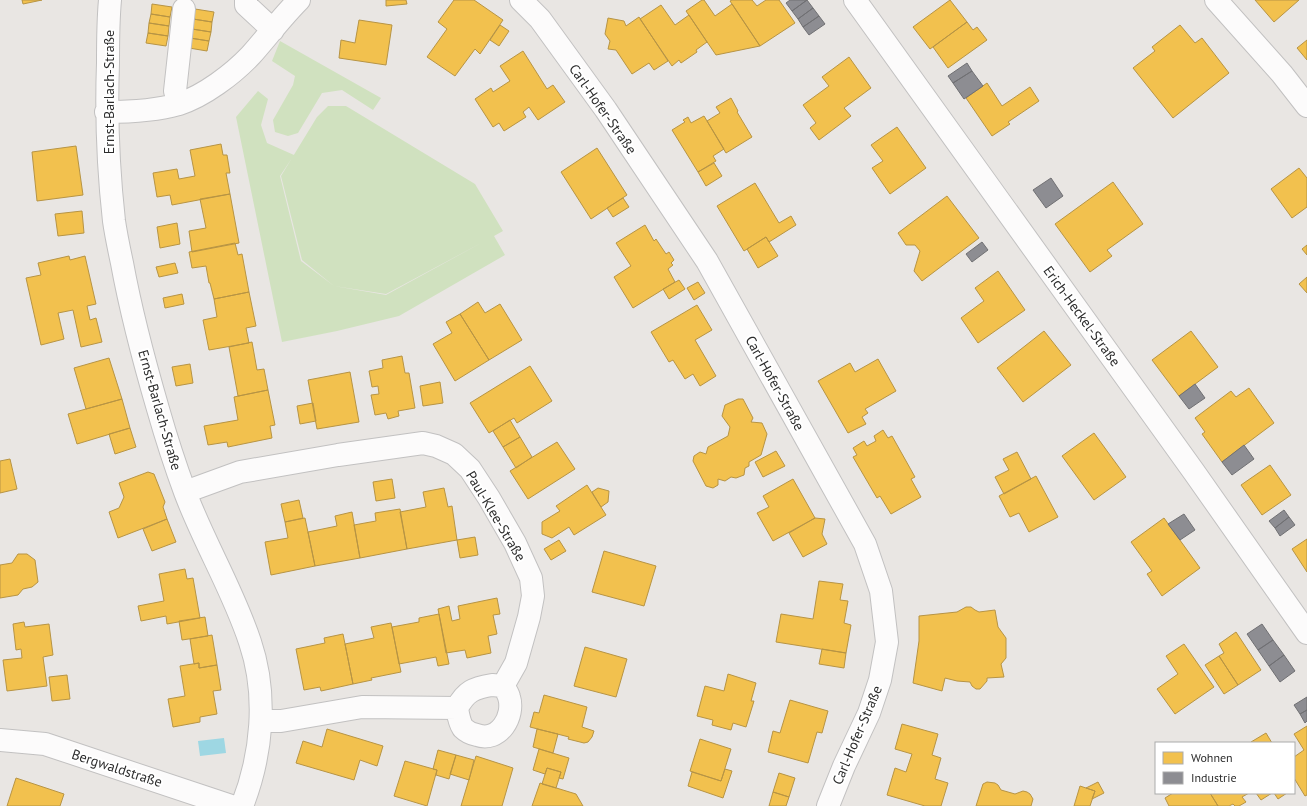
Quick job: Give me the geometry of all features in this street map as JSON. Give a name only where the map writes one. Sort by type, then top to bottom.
[{"type":"street","name":"Ernst-Barlach-Straße","points":[[110,0],[106,112],[107,146],[114,223],[129,301],[158,408],[185,492],[242,619],[257,666],[260,689],[260,721],[250,786],[242,806]]},
{"type":"street","points":[[246,0],[246,5],[273,30]]},
{"type":"street","points":[[106,112],[130,112],[179,104],[198,96],[224,79],[250,56],[299,0]]},
{"type":"street","name":"Carl-Hofer-Straße","points":[[521,0],[540,19],[606,110],[707,261],[865,544],[881,592],[887,642],[880,680],[869,713],[844,766],[828,806]]},
{"type":"street","name":"Erich-Heckel-Straße","points":[[855,0],[1189,465],[1307,633]]},
{"type":"street","points":[[1216,0],[1282,74],[1307,106]]},
{"type":"street","points":[[179,104],[175,91],[184,9]]},
{"type":"street","name":"Paul-Klee-Straße","points":[[185,492],[240,472],[423,443],[436,446],[454,454],[470,469],[489,498],[518,548],[531,578],[532,596],[529,616],[516,663],[503,686]]},
{"type":"street","points":[[492,685],[503,686],[509,696],[510,708],[507,720],[502,729],[494,735],[482,737],[469,733],[463,728],[459,720],[457,708],[461,699],[466,694],[474,690],[492,685]]},
{"type":"street","points":[[260,721],[281,721],[362,707],[457,708]]},
{"type":"street","name":"Bergwaldstraße","points":[[0,740],[45,744],[231,806]]},
{"type":"green space","points":[[280,41],[381,98],[373,110],[342,90],[322,93],[298,133],[288,136],[275,132],[273,120],[293,85],[295,76],[272,61]]},
{"type":"green space","points":[[258,91],[268,99],[261,125],[267,143],[294,155],[317,117],[328,106],[346,106],[475,184],[503,231],[494,236],[505,255],[399,316],[282,342],[236,117]],"holes":[[[292,158],[281,176],[302,260],[334,286],[301,261],[280,176]],[[483,242],[386,295],[334,286],[386,294]]]},
{"type":"water","points":[[224,738],[226,753],[200,756],[198,741]]},
{"type":"building: Wohnen","points":[[22,0],[42,0],[23,4]]},
{"type":"building: Wohnen","points":[[386,0],[406,0],[407,4],[386,6]]},
{"type":"building: Wohnen","points":[[454,0],[474,0],[503,20],[480,54],[475,49],[455,76],[427,57],[447,29],[438,22]]},
{"type":"building: Wohnen","points":[[704,0],[715,16],[732,4],[760,46],[716,55],[686,11]]},
{"type":"building: Wohnen","points":[[752,0],[757,6],[766,0],[779,0],[795,23],[760,46],[730,1]]},
{"type":"building: Wohnen","points":[[950,0],[967,22],[930,49],[913,27]]},
{"type":"building: Wohnen","points":[[1255,0],[1299,0],[1274,22]]},
{"type":"building: Wohnen","points":[[152,4],[172,7],[170,17],[151,14]]},
{"type":"building: Wohnen","points":[[661,5],[675,25],[689,15],[707,42],[696,50],[697,52],[681,63],[679,60],[672,66],[640,19]]},
{"type":"building: Wohnen","points":[[195,9],[214,12],[212,22],[193,19]]},
{"type":"building: Wohnen","points":[[151,14],[170,17],[169,26],[149,23]]},
{"type":"building: Wohnen","points":[[639,17],[668,61],[654,70],[649,63],[632,74],[616,50],[608,49],[610,41],[605,34],[608,18],[624,21],[626,26]]},
{"type":"building: Wohnen","points":[[193,19],[212,22],[211,32],[192,29]]},
{"type":"building: Wohnen","points":[[359,20],[392,25],[386,65],[339,58],[341,40],[355,43]]},
{"type":"building: Wohnen","points":[[967,22],[973,30],[977,27],[987,40],[948,68],[933,47]]},
{"type":"building: Wohnen","points":[[149,23],[169,26],[168,36],[148,33]]},
{"type":"building: Wohnen","points":[[500,25],[509,31],[499,46],[490,40]]},
{"type":"building: Wohnen","points":[[1180,25],[1195,43],[1202,38],[1229,73],[1173,118],[1133,68],[1155,51],[1152,47]]},
{"type":"building: Wohnen","points":[[192,29],[211,32],[209,41],[190,38]]},
{"type":"building: Wohnen","points":[[148,33],[168,36],[166,46],[146,43]]},
{"type":"building: Wohnen","points":[[190,38],[209,41],[207,51],[189,48]]},
{"type":"building: Wohnen","points":[[1307,40],[1307,60],[1297,48]]},
{"type":"building: Wohnen","points":[[523,51],[547,89],[553,85],[565,102],[538,120],[529,107],[523,112],[526,117],[504,131],[499,123],[493,127],[475,99],[491,88],[493,92],[510,81],[500,66]]},
{"type":"building: Wohnen","points":[[849,57],[871,88],[844,108],[851,116],[819,140],[810,128],[816,123],[803,105],[829,86],[822,77]]},
{"type":"building: Wohnen","points":[[987,83],[1002,106],[1030,87],[1039,101],[1008,122],[1010,124],[992,136],[966,98]]},
{"type":"building: Wohnen","points":[[731,98],[738,111],[737,112],[752,137],[726,153],[707,121],[720,113],[716,107]]},
{"type":"building: Wohnen","points":[[704,116],[724,149],[713,156],[716,161],[698,172],[672,130],[685,122],[683,120],[688,117],[691,123]]},
{"type":"building: Wohnen","points":[[897,127],[926,168],[890,194],[872,168],[883,161],[871,145]]},
{"type":"building: Wohnen","points":[[221,144],[223,155],[227,155],[230,173],[226,173],[230,194],[172,205],[170,195],[157,197],[153,173],[177,169],[179,179],[195,176],[190,150]]},
{"type":"building: Wohnen","points":[[76,146],[83,195],[37,201],[32,152]]},
{"type":"building: Wohnen","points":[[597,148],[627,195],[591,219],[561,172]]},
{"type":"building: Wohnen","points":[[714,163],[722,176],[706,186],[698,172]]},
{"type":"building: Wohnen","points":[[1299,168],[1307,178],[1307,207],[1292,218],[1271,189]]},
{"type":"building: Wohnen","points":[[1113,182],[1143,224],[1107,250],[1112,256],[1090,272],[1055,224]]},
{"type":"building: Wohnen","points":[[755,183],[779,223],[791,216],[796,225],[769,242],[766,237],[744,251],[717,206]]},
{"type":"building: Wohnen","points":[[230,194],[239,243],[192,252],[189,231],[206,228],[200,199]]},
{"type":"building: Wohnen","points":[[947,196],[979,238],[922,281],[914,271],[920,251],[915,245],[906,245],[898,233]]},
{"type":"building: Wohnen","points":[[623,198],[629,207],[613,217],[607,208]]},
{"type":"building: Wohnen","points":[[82,211],[84,233],[58,236],[55,214]]},
{"type":"building: Wohnen","points":[[177,223],[180,244],[160,248],[157,227]]},
{"type":"building: Wohnen","points":[[645,225],[654,241],[656,239],[666,254],[669,252],[674,260],[671,263],[673,265],[668,269],[675,282],[633,308],[614,277],[631,266],[616,243]]},
{"type":"building: Wohnen","points":[[766,237],[778,256],[758,268],[747,249]]},
{"type":"building: Wohnen","points":[[235,243],[238,255],[242,254],[249,292],[214,299],[206,266],[192,268],[189,252]]},
{"type":"building: Wohnen","points":[[1307,245],[1307,255],[1302,249]]},
{"type":"building: Wohnen","points":[[69,256],[70,260],[85,256],[96,304],[87,306],[90,320],[96,318],[102,342],[81,347],[73,310],[58,313],[64,339],[41,345],[26,278],[41,275],[38,263]]},
{"type":"building: Wohnen","points":[[175,263],[178,273],[159,277],[156,267]]},
{"type":"building: Wohnen","points":[[998,271],[1025,310],[978,343],[961,318],[984,301],[975,288]]},
{"type":"building: Wohnen","points":[[1307,277],[1307,293],[1299,284]]},
{"type":"building: Wohnen","points":[[679,280],[685,289],[669,299],[663,289]]},
{"type":"building: Wohnen","points":[[698,282],[705,293],[694,300],[687,288]]},
{"type":"building: Wohnen","points":[[249,292],[256,326],[246,328],[249,343],[209,350],[203,320],[217,317],[214,299]]},
{"type":"building: Wohnen","points":[[182,294],[184,304],[165,308],[163,298]]},
{"type":"building: Wohnen","points":[[478,302],[485,313],[500,304],[522,340],[489,360],[460,314]]},
{"type":"building: Wohnen","points":[[697,305],[712,330],[695,340],[716,376],[700,386],[693,374],[685,379],[673,360],[669,362],[651,332]]},
{"type":"building: Wohnen","points":[[460,314],[489,360],[455,381],[433,344],[452,333],[446,322]]},
{"type":"building: Wohnen","points":[[1044,331],[1071,365],[1023,402],[997,368]]},
{"type":"building: Wohnen","points":[[1191,331],[1218,367],[1179,396],[1152,360]]},
{"type":"building: Wohnen","points":[[252,342],[257,370],[264,369],[268,390],[238,396],[229,347]]},
{"type":"building: Wohnen","points":[[402,356],[405,373],[409,373],[415,408],[398,411],[399,416],[388,419],[386,413],[375,415],[371,395],[379,394],[378,386],[372,387],[369,371],[383,368],[382,360]]},
{"type":"building: Wohnen","points":[[109,358],[122,399],[86,409],[74,368]]},
{"type":"building: Wohnen","points":[[878,359],[896,391],[865,409],[868,413],[862,417],[866,424],[848,433],[818,381],[850,363],[855,372]]},
{"type":"building: Wohnen","points":[[190,364],[193,383],[176,386],[172,367]]},
{"type":"building: Wohnen","points":[[530,366],[552,401],[517,423],[514,418],[489,433],[470,403]]},
{"type":"building: Wohnen","points":[[350,372],[359,422],[317,429],[308,380]]},
{"type":"building: Wohnen","points":[[440,382],[443,403],[423,406],[420,386]]},
{"type":"building: Wohnen","points":[[1249,388],[1274,423],[1222,462],[1202,434],[1205,432],[1195,418],[1231,391],[1236,397]]},
{"type":"building: Wohnen","points":[[268,390],[275,425],[270,426],[272,438],[228,447],[227,442],[208,445],[204,426],[238,420],[234,397]]},
{"type":"building: Wohnen","points":[[122,399],[130,428],[77,444],[68,414]]},
{"type":"building: Wohnen","points":[[738,399],[743,399],[753,418],[751,422],[762,423],[767,434],[761,455],[749,462],[749,466],[745,468],[744,475],[736,478],[731,477],[725,481],[718,479],[718,485],[713,488],[706,486],[693,461],[694,456],[700,452],[706,454],[708,447],[728,436],[730,427],[722,416],[725,405]]},
{"type":"building: Wohnen","points":[[313,403],[316,421],[300,424],[297,406]]},
{"type":"building: Wohnen","points":[[510,420],[520,437],[503,447],[493,431]]},
{"type":"building: Wohnen","points":[[130,428],[136,447],[115,454],[109,434]]},
{"type":"building: Wohnen","points":[[883,430],[888,438],[892,436],[915,477],[911,479],[921,497],[891,514],[880,496],[877,498],[853,457],[857,455],[853,448],[864,441],[867,446],[876,441],[874,436]]},
{"type":"building: Wohnen","points":[[1094,433],[1126,477],[1094,500],[1062,456]]},
{"type":"building: Wohnen","points":[[520,437],[532,457],[516,468],[503,447]]},
{"type":"building: Wohnen","points":[[557,442],[575,469],[528,499],[510,471]]},
{"type":"building: Wohnen","points":[[776,451],[785,466],[763,477],[755,462]]},
{"type":"building: Wohnen","points":[[1017,452],[1031,479],[1004,494],[995,477],[1009,470],[1003,459]]},
{"type":"building: Wohnen","points":[[10,459],[17,489],[0,493],[0,461]]},
{"type":"building: Wohnen","points":[[1270,465],[1291,495],[1262,515],[1241,485]]},
{"type":"building: Wohnen","points":[[148,472],[154,474],[165,502],[163,507],[167,519],[118,538],[109,512],[119,508],[124,497],[119,483]]},
{"type":"building: Wohnen","points":[[1036,476],[1058,517],[1029,532],[1019,513],[1010,517],[999,496]]},
{"type":"building: Wohnen","points":[[392,479],[395,498],[376,501],[373,482]]},
{"type":"building: Wohnen","points":[[793,479],[815,518],[773,541],[757,513],[769,507],[763,496]]},
{"type":"building: Wohnen","points":[[587,485],[606,515],[574,535],[569,527],[552,538],[542,534],[542,522],[560,511],[556,506]]},
{"type":"building: Wohnen","points":[[444,488],[448,507],[452,506],[457,540],[407,549],[400,512],[426,507],[423,492]]},
{"type":"building: Wohnen","points":[[598,488],[609,491],[608,502],[601,507],[592,492]]},
{"type":"building: Wohnen","points":[[299,500],[303,518],[285,522],[281,504]]},
{"type":"building: Wohnen","points":[[400,509],[407,549],[360,558],[354,525],[376,521],[375,513]]},
{"type":"building: Wohnen","points":[[352,512],[360,558],[315,566],[308,532],[337,526],[335,516]]},
{"type":"building: Wohnen","points":[[305,518],[315,566],[271,575],[265,542],[288,538],[285,522]]},
{"type":"building: Wohnen","points":[[815,518],[825,519],[822,534],[827,544],[803,557],[789,533]]},
{"type":"building: Wohnen","points":[[1164,518],[1200,568],[1162,596],[1147,574],[1152,571],[1131,542]]},
{"type":"building: Wohnen","points":[[167,519],[176,542],[152,551],[143,529]]},
{"type":"building: Wohnen","points":[[475,537],[478,555],[460,558],[457,540]]},
{"type":"building: Wohnen","points":[[1307,539],[1307,572],[1292,549]]},
{"type":"building: Wohnen","points":[[559,540],[566,551],[551,560],[544,549]]},
{"type":"building: Wohnen","points":[[604,551],[656,566],[644,606],[592,592]]},
{"type":"building: Wohnen","points":[[18,554],[27,554],[35,560],[38,582],[32,587],[23,589],[18,595],[0,598],[0,565],[12,563]]},
{"type":"building: Wohnen","points":[[185,569],[187,579],[193,578],[200,618],[167,624],[166,616],[141,621],[138,606],[164,601],[159,574]]},
{"type":"building: Wohnen","points":[[819,581],[843,584],[840,600],[848,601],[844,623],[851,625],[846,653],[776,642],[781,614],[813,619]]},
{"type":"building: Wohnen","points":[[497,598],[500,614],[493,615],[497,634],[488,636],[491,653],[467,658],[465,650],[446,653],[438,609],[449,606],[452,621],[460,619],[458,606]]},
{"type":"building: Wohnen","points":[[966,607],[971,607],[979,612],[995,610],[998,627],[1006,638],[1006,658],[1001,664],[1004,677],[987,678],[987,681],[980,689],[976,689],[970,682],[945,678],[942,691],[913,683],[919,641],[919,616],[957,612]]},
{"type":"building: Wohnen","points":[[439,614],[449,664],[438,666],[436,657],[399,664],[392,627],[419,622],[419,618]]},
{"type":"building: Wohnen","points":[[205,617],[208,636],[182,640],[179,621]]},
{"type":"building: Wohnen","points":[[24,622],[25,627],[49,624],[53,655],[43,657],[47,686],[7,691],[3,660],[22,658],[21,649],[16,650],[13,624]]},
{"type":"building: Wohnen","points":[[391,623],[401,672],[371,678],[372,680],[353,684],[345,644],[374,638],[371,627]]},
{"type":"building: Wohnen","points":[[1236,632],[1261,670],[1238,685],[1219,656],[1224,653],[1219,644]]},
{"type":"building: Wohnen","points":[[343,634],[353,684],[321,691],[320,687],[304,690],[296,649],[325,643],[324,638]]},
{"type":"building: Wohnen","points":[[212,635],[217,665],[199,668],[199,663],[194,664],[190,639]]},
{"type":"building: Wohnen","points":[[1184,644],[1214,687],[1175,714],[1157,689],[1178,674],[1166,656]]},
{"type":"building: Wohnen","points":[[585,647],[627,659],[616,697],[574,686]]},
{"type":"building: Wohnen","points":[[822,649],[846,653],[844,668],[819,664]]},
{"type":"building: Wohnen","points":[[1219,656],[1238,685],[1224,694],[1205,665]]},
{"type":"building: Wohnen","points":[[199,663],[199,668],[217,665],[221,690],[213,691],[217,714],[200,717],[200,722],[173,727],[168,699],[185,696],[180,666]]},
{"type":"building: Wohnen","points":[[728,674],[756,683],[751,701],[754,701],[746,727],[733,723],[731,730],[712,725],[713,720],[697,716],[705,686],[724,691]]},
{"type":"building: Wohnen","points":[[67,675],[70,699],[52,701],[49,677]]},
{"type":"building: Wohnen","points":[[544,695],[587,707],[582,727],[594,731],[588,742],[584,743],[568,739],[569,737],[530,727],[534,712],[539,713]]},
{"type":"building: Wohnen","points":[[790,700],[828,711],[822,733],[817,732],[808,763],[768,752],[773,731],[780,733]]},
{"type":"building: Wohnen","points":[[902,724],[938,734],[932,755],[941,758],[935,779],[948,783],[941,806],[925,806],[887,795],[895,768],[906,772],[912,754],[895,749]]},
{"type":"building: Wohnen","points":[[1307,726],[1307,795],[1305,796],[1295,780],[1295,756],[1304,750],[1294,734]]},
{"type":"building: Wohnen","points":[[327,729],[383,746],[377,766],[360,760],[354,780],[296,763],[303,741],[322,747]]},
{"type":"building: Wohnen","points":[[537,729],[558,734],[553,753],[533,747]]},
{"type":"building: Wohnen","points":[[1266,733],[1271,742],[1251,742]]},
{"type":"building: Wohnen","points":[[700,739],[731,749],[721,781],[690,771]]},
{"type":"building: Wohnen","points":[[539,749],[569,758],[563,779],[559,778],[561,772],[547,768],[545,774],[533,770]]},
{"type":"building: Wohnen","points":[[438,750],[456,755],[449,779],[436,775],[437,770],[433,769]]},
{"type":"building: Wohnen","points":[[456,755],[474,760],[469,780],[450,774]]},
{"type":"building: Wohnen","points":[[476,756],[513,768],[502,806],[461,806]]},
{"type":"building: Wohnen","points":[[405,761],[437,770],[427,806],[394,796]]},
{"type":"building: Wohnen","points":[[547,768],[561,772],[556,788],[542,784]]},
{"type":"building: Wohnen","points":[[725,769],[732,771],[723,798],[688,786],[692,772],[721,781]]},
{"type":"building: Wohnen","points":[[779,773],[795,778],[789,797],[773,792]]},
{"type":"building: Wohnen","points":[[16,778],[64,794],[60,806],[7,806]]},
{"type":"building: Wohnen","points":[[987,782],[995,783],[1001,790],[1015,794],[1023,791],[1027,792],[1033,799],[1031,806],[976,806],[983,784]]},
{"type":"building: Wohnen","points":[[1098,782],[1104,793],[1092,799],[1095,791],[1086,788]]},
{"type":"building: Wohnen","points":[[540,783],[576,794],[583,806],[532,806]]},
{"type":"building: Wohnen","points":[[1080,786],[1095,791],[1090,806],[1074,806]]},
{"type":"building: Wohnen","points":[[773,792],[789,797],[786,806],[769,806]]},
{"type":"building: Wohnen","points":[[1171,794],[1211,794],[1218,806],[1169,806],[1165,798]]},
{"type":"building: Wohnen","points":[[1211,794],[1247,794],[1242,797],[1246,802],[1239,806],[1235,806],[1233,804],[1229,806],[1218,806]]},
{"type":"building: Wohnen","points":[[1257,794],[1270,794],[1261,800]]},
{"type":"building: Wohnen","points":[[1275,794],[1286,794],[1278,799]]},
{"type":"building: Industrie","points":[[790,0],[807,0],[792,11],[786,3]]},
{"type":"building: Industrie","points":[[807,0],[813,8],[798,19],[792,11]]},
{"type":"building: Industrie","points":[[813,8],[819,16],[803,27],[798,19]]},
{"type":"building: Industrie","points":[[819,16],[825,24],[809,35],[803,27]]},
{"type":"building: Industrie","points":[[967,63],[972,71],[953,83],[948,76]]},
{"type":"building: Industrie","points":[[972,71],[983,86],[964,99],[953,83]]},
{"type":"building: Industrie","points":[[1051,178],[1063,196],[1046,208],[1033,190]]},
{"type":"building: Industrie","points":[[982,242],[988,250],[972,262],[966,254]]},
{"type":"building: Industrie","points":[[1195,384],[1205,398],[1189,409],[1179,396]]},
{"type":"building: Industrie","points":[[1244,445],[1254,459],[1232,475],[1222,462]]},
{"type":"building: Industrie","points":[[1284,510],[1289,517],[1275,528],[1269,521]]},
{"type":"building: Industrie","points":[[1184,514],[1195,530],[1180,540],[1168,524]]},
{"type":"building: Industrie","points":[[1289,517],[1295,525],[1280,536],[1275,528]]},
{"type":"building: Industrie","points":[[1262,624],[1273,640],[1258,650],[1247,634]]},
{"type":"building: Industrie","points":[[1273,640],[1284,655],[1269,666],[1258,650]]},
{"type":"building: Industrie","points":[[1284,655],[1295,671],[1280,682],[1269,666]]},
{"type":"building: Industrie","points":[[1307,697],[1307,710],[1300,714],[1294,705]]},
{"type":"building: Industrie","points":[[1307,710],[1307,721],[1305,723],[1300,714]]}]
